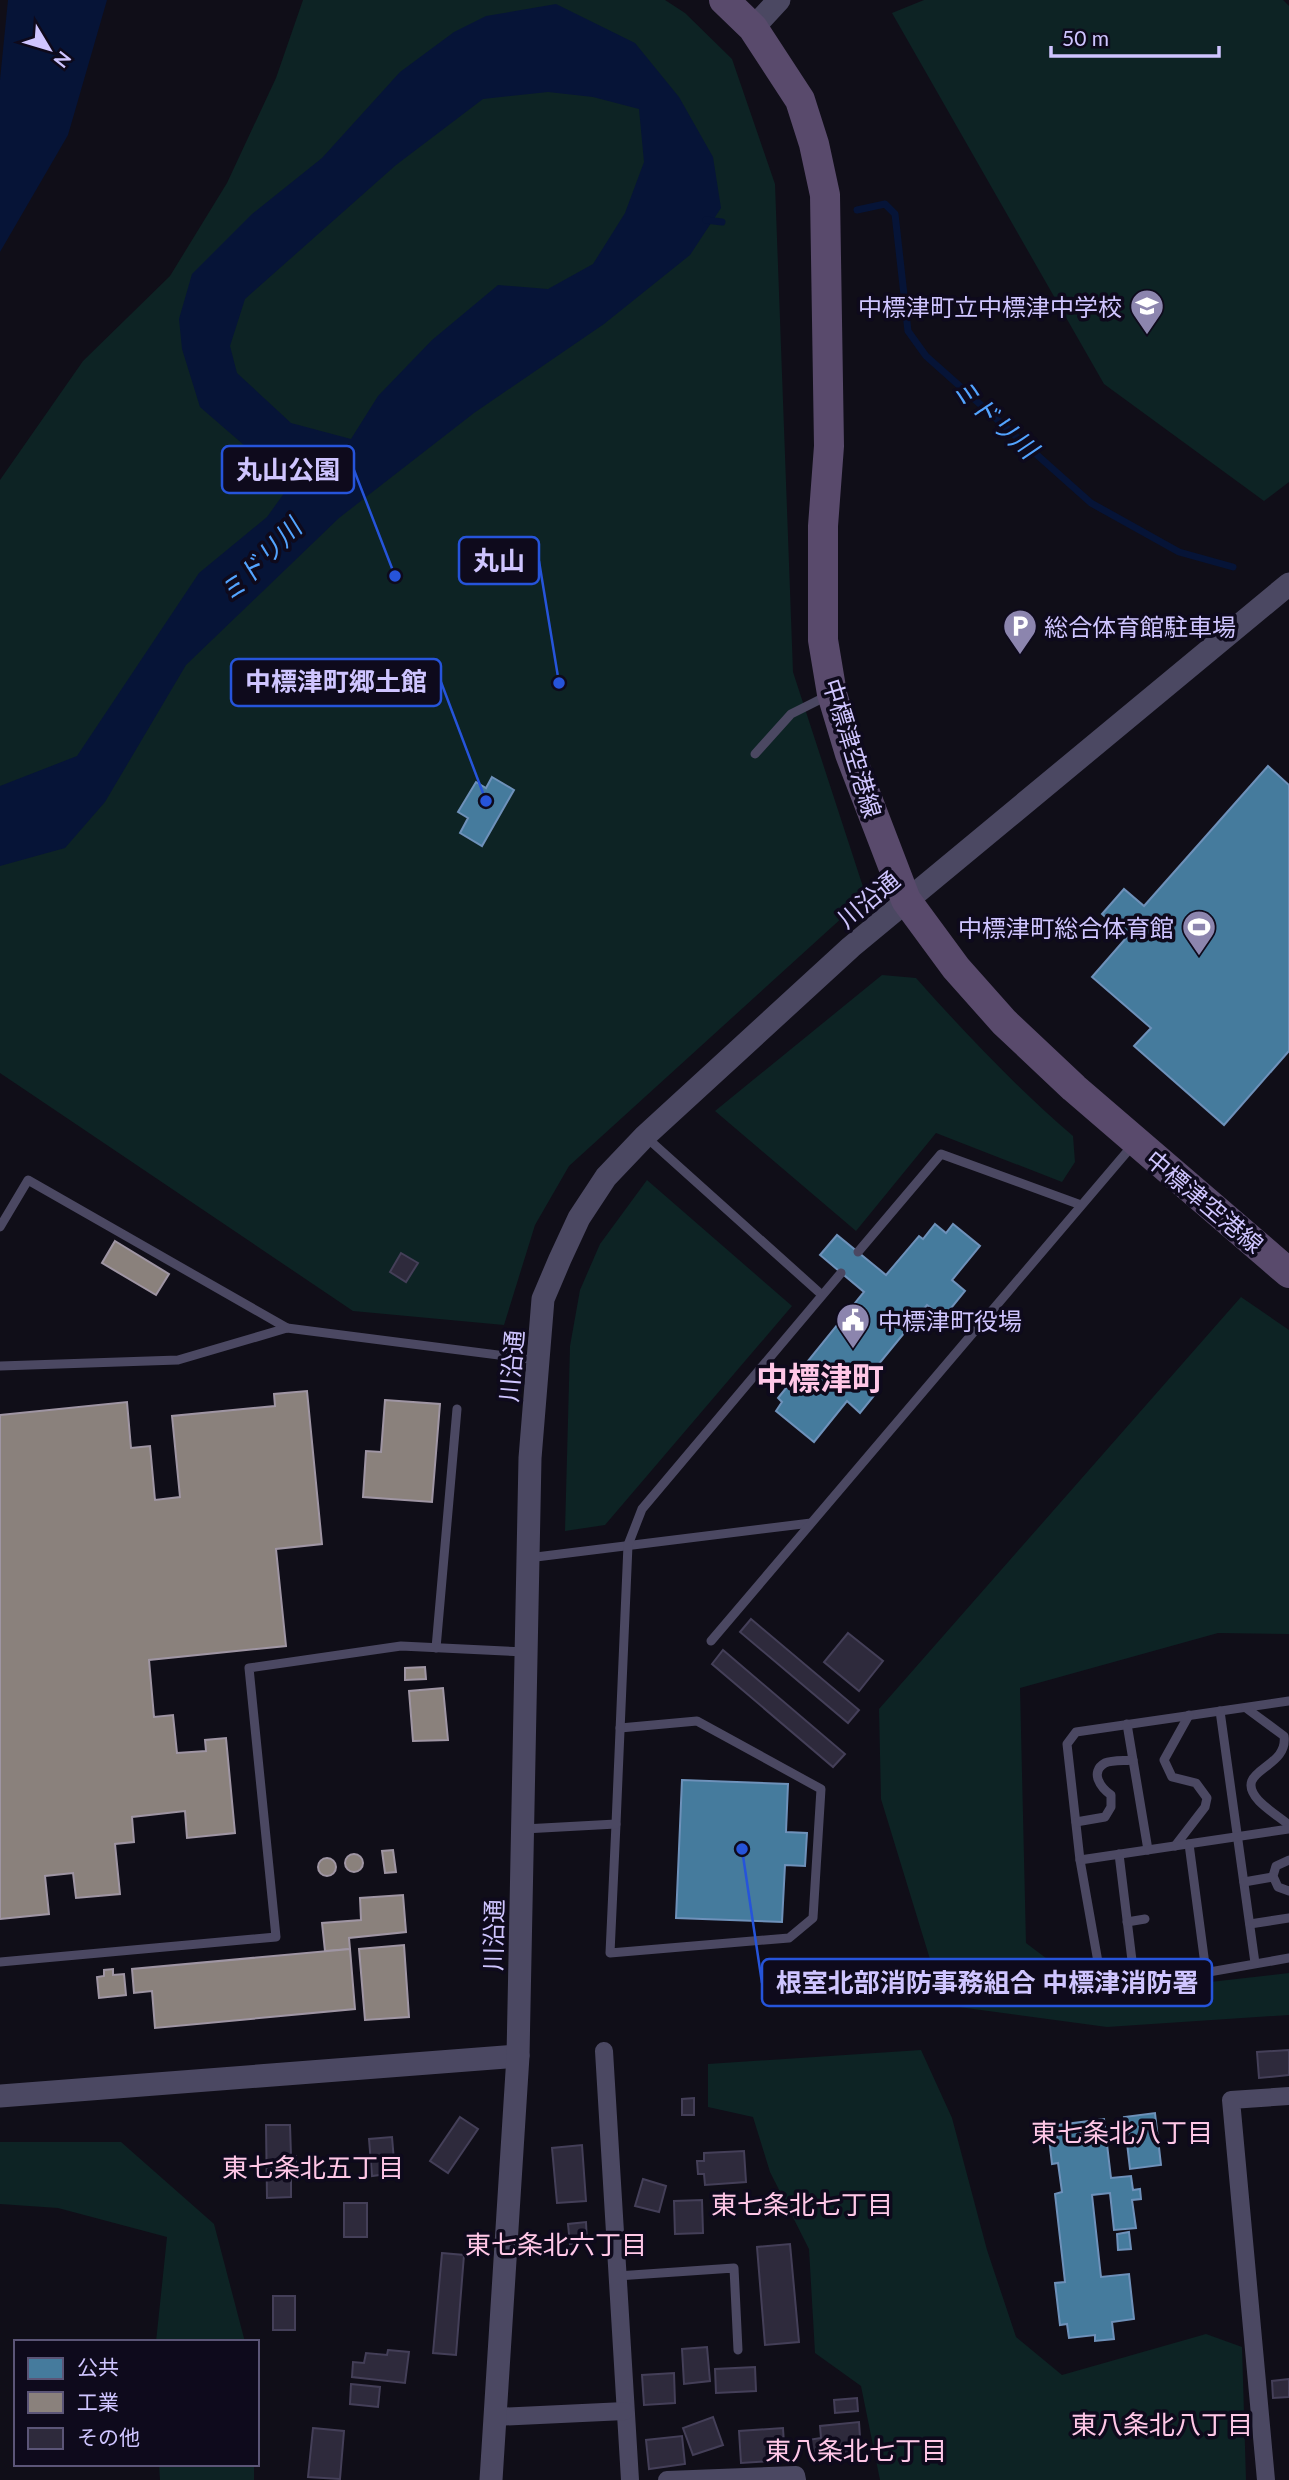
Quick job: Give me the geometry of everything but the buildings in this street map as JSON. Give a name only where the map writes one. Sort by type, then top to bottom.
[{"type":"main road","name":"中標津空港線","points":[[724,0],[753,28],[800,100],[814,144],[825,195],[829,446],[822,526],[823,640],[832,694],[850,754],[906,900],[956,968],[1004,1022],[1135,1142],[1289,1273]]},
{"type":"street","points":[[753,28],[779,0]]},
{"type":"street","name":"川沿通","points":[[491,2480],[517,2056],[528,1652],[530,1458],[543,1299],[579,1217],[606,1177],[645,1136],[906,900],[1289,584]]},
{"type":"street","points":[[604,2051],[630,2480]]},
{"type":"street","points":[[0,2096],[517,2056]]},
{"type":"street","points":[[1266,2480],[1231,2100],[1289,2096]]},
{"type":"street","points":[[495,2417],[625,2411]]},
{"type":"street","points":[[667,2480],[796,2475],[796,2480]]},
{"type":"lane","points":[[755,754],[791,714],[832,694]]},
{"type":"lane","points":[[645,1136],[822,1295]]},
{"type":"lane","points":[[711,1641],[1135,1142]]},
{"type":"lane","points":[[858,1252],[941,1154],[1081,1205]]},
{"type":"lane","points":[[0,1227],[28,1180],[288,1328],[537,1360]]},
{"type":"lane","points":[[620,1728],[697,1721],[821,1789],[813,1918],[789,1938],[610,1953],[628,1545],[642,1509],[841,1273]]},
{"type":"lane","points":[[0,1366],[178,1360],[288,1328]]},
{"type":"lane","points":[[436,1648],[457,1409]]},
{"type":"lane","points":[[528,1558],[811,1523]]},
{"type":"lane","points":[[0,1962],[276,1937],[249,1668],[401,1646],[528,1652]]},
{"type":"lane","points":[[1289,1701],[1076,1732],[1067,1744],[1080,1860],[1098,1962],[1117,1985],[1135,1985],[1289,1958]]},
{"type":"lane","points":[[1246,1707],[1284,1736],[1286,1747],[1283,1755],[1260,1769],[1253,1778],[1253,1790],[1258,1800],[1289,1827]]},
{"type":"lane","points":[[1220,1711],[1255,1964]]},
{"type":"lane","points":[[1175,1846],[1205,1807],[1207,1798],[1196,1783],[1172,1777],[1164,1760],[1189,1715]]},
{"type":"lane","points":[[1127,1724],[1148,1850]]},
{"type":"lane","points":[[1076,1822],[1105,1817],[1111,1807],[1111,1795],[1102,1789],[1097,1779],[1099,1769],[1106,1763],[1133,1760]]},
{"type":"lane","points":[[522,1829],[616,1824]]},
{"type":"lane","points":[[1080,1860],[1289,1827]]},
{"type":"lane","points":[[1189,1844],[1206,1972]]},
{"type":"lane","points":[[1119,1854],[1135,1985]]},
{"type":"lane","points":[[1289,1860],[1276,1866],[1273,1877],[1278,1887],[1289,1891]]},
{"type":"lane","points":[[1244,1882],[1273,1877]]},
{"type":"lane","points":[[1250,1924],[1289,1918]]},
{"type":"lane","points":[[1127,1922],[1145,1919]]},
{"type":"lane","points":[[617,2276],[734,2268],[738,2350]]},
{"type":"green space","points":[[303,0],[665,0],[685,13],[732,59],[775,184],[793,672],[866,896],[569,1166],[535,1225],[504,1325],[353,1311],[0,1073],[0,480],[83,361],[170,276],[227,183],[276,78]]},
{"type":"green space","name":"中標津町立中標津中学校","points":[[924,0],[1283,0],[1289,6],[1289,482],[1264,501],[1104,384],[892,13]]},
{"type":"green space","points":[[882,975],[916,978],[992,1060],[1073,1136],[1075,1162],[1062,1182],[936,1133],[856,1231],[715,1111]]},
{"type":"green space","points":[[647,1180],[792,1306],[605,1525],[565,1531],[570,1346],[580,1290],[600,1244]]},
{"type":"green space","points":[[1241,1297],[1289,1330],[1289,1634],[1218,1633],[1020,1688],[1026,1943],[1095,1995],[1289,1973],[1289,2015],[1107,2027],[944,2005],[881,1799],[879,1709]]},
{"type":"green space","points":[[921,2050],[952,2118],[987,2250],[1016,2337],[1062,2375],[1206,2334],[1242,2347],[1246,2480],[880,2480],[861,2386],[815,2353],[809,2249],[770,2172],[753,2117],[708,2107],[708,2064]]},
{"type":"green space","points":[[0,2142],[121,2142],[214,2224],[244,2340],[156,2340],[167,2237],[58,2208],[0,2204]]},
{"type":"green space","points":[[159,2466],[254,2466],[254,2480],[160,2480]]},
{"type":"water","points":[[8,0],[107,0],[68,135],[0,252],[0,80]]},
{"type":"water","points":[[556,4],[635,43],[679,97],[713,157],[721,208],[690,255],[604,324],[474,413],[339,518],[186,665],[105,802],[65,848],[0,866],[0,786],[77,756],[199,573],[267,517],[290,485],[200,407],[182,349],[179,319],[192,274],[252,214],[322,158],[400,72],[454,32],[486,16]],"holes":[[[548,92],[593,97],[639,109],[644,162],[625,213],[593,264],[548,289],[498,285],[432,340],[378,396],[351,439],[291,423],[237,373],[230,346],[245,299],[396,165],[483,99]]]},
{"type":"waterway","name":"ミドリ川","points":[[857,210],[885,204],[895,214],[908,331],[926,356],[1091,503],[1179,552],[1233,567]]},
{"type":"waterway","name":"ミドリ川","points":[[706,220],[722,222]]},
{"type":"place","name":"中標津町立中標津中学校","points":[[1147,336]]},
{"type":"place","name":"丸山公園","points":[[395,576]]},
{"type":"place","name":"総合体育館駐車場","points":[[1020,656]]},
{"type":"place","name":"丸山","points":[[559,683]]},
{"type":"place","name":"中標津町郷土館","points":[[486,801]]},
{"type":"place","name":"中標津町総合体育館","points":[[1199,957]]},
{"type":"place","name":"中標津町役場","points":[[853,1350]]},
{"type":"place","name":"根室北部消防事務組合 中標津消防署","points":[[742,1849]]},
{"type":"district","name":"中標津町","points":[[820,1377]]},
{"type":"district","name":"東七条北八丁目","points":[[1122,2132]]},
{"type":"district","name":"東七条北五丁目","points":[[313,2167]]},
{"type":"district","name":"東七条北七丁目","points":[[802,2204]]},
{"type":"district","name":"東七条北六丁目","points":[[556,2244]]},
{"type":"district","name":"東八条北八丁目","points":[[1162,2424]]},
{"type":"district","name":"東八条北七丁目","points":[[856,2450]]}]
